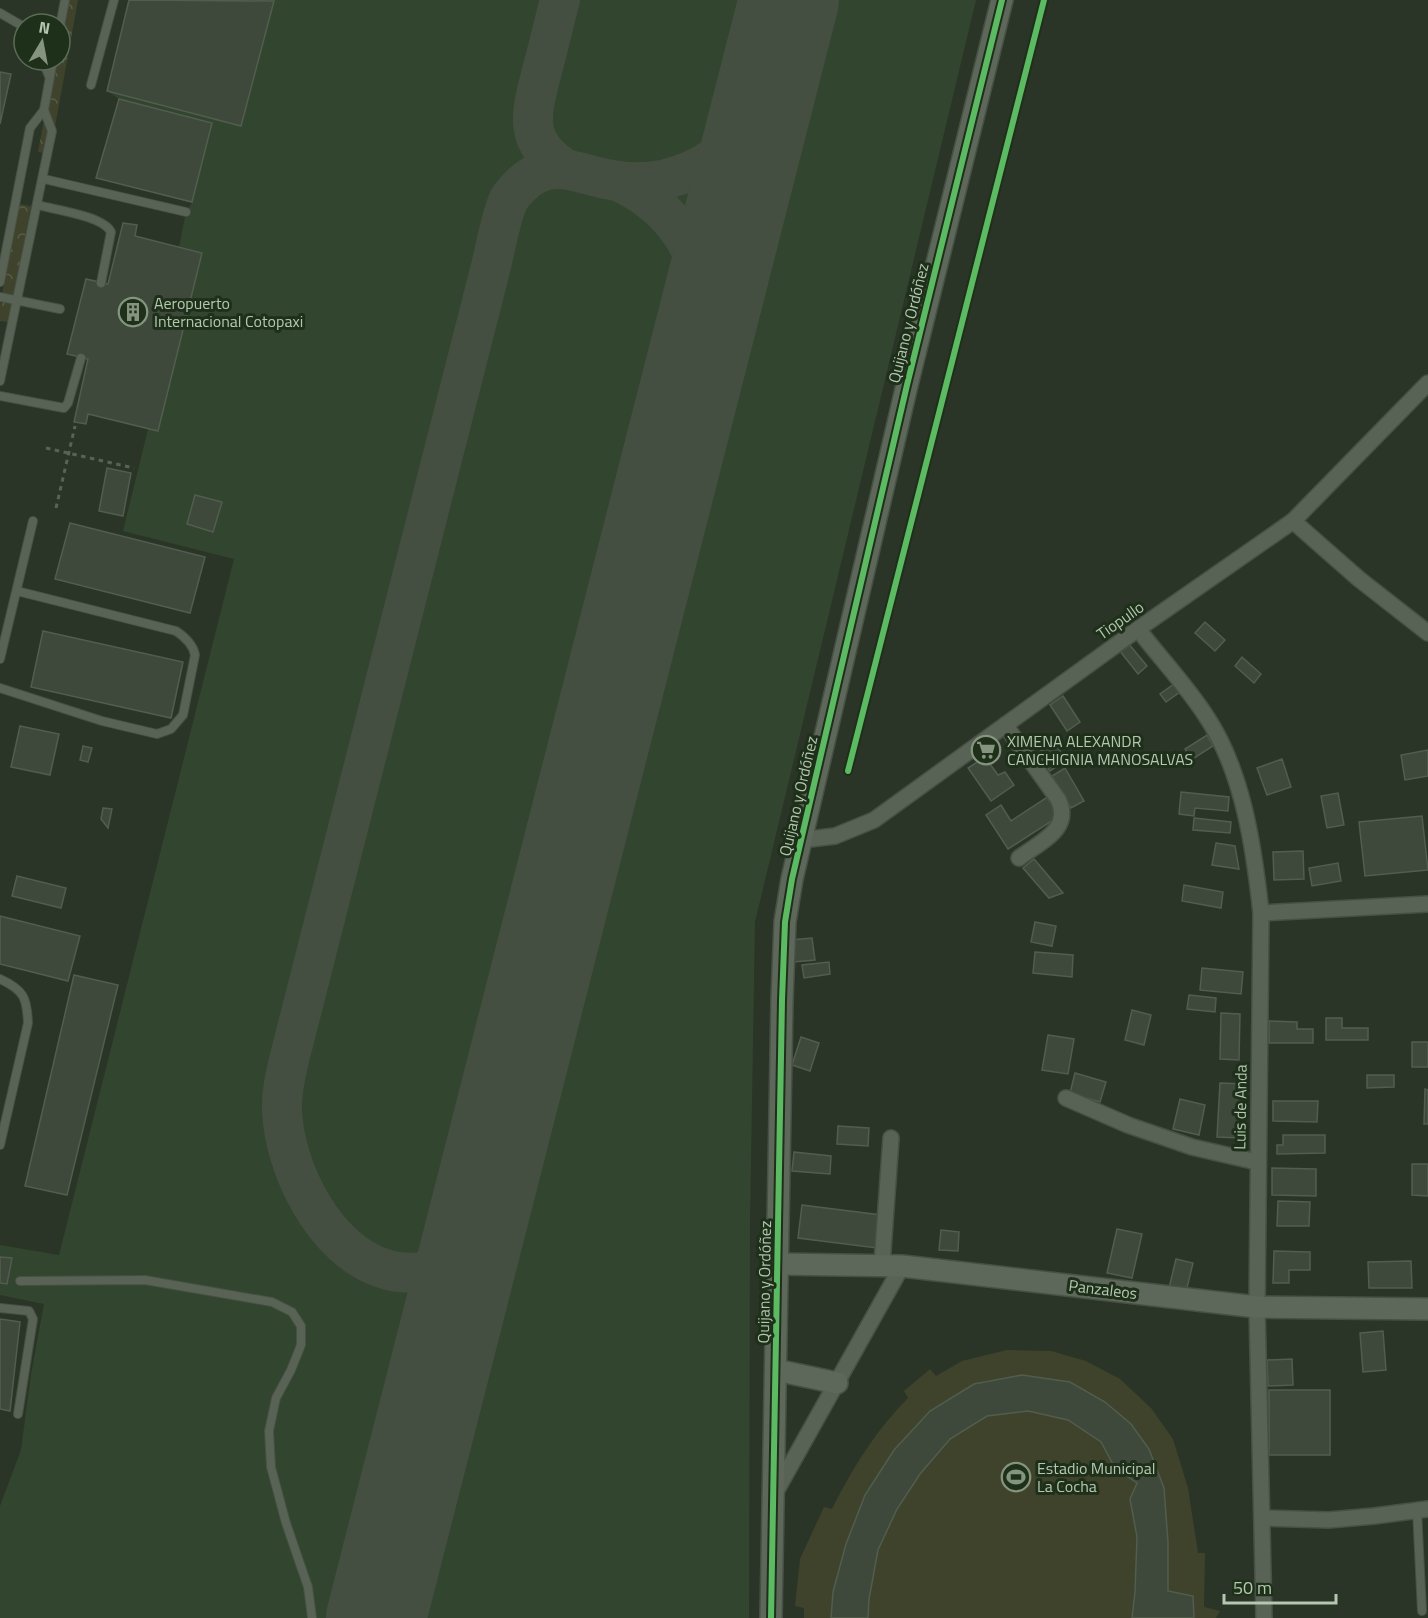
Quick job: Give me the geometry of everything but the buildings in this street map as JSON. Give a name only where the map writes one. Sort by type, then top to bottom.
[{"type":"street","name":"Quijano y Ordóñez","points":[[771,1618],[785,922],[792,879],[907,385],[1002,0]]},
{"type":"street","name":"Tiopullo","points":[[802,840],[835,836],[874,820],[1138,629],[1293,521],[1428,383]]},
{"type":"street","points":[[1293,521],[1359,579],[1428,633]]},
{"type":"street","name":"Luis de Anda","points":[[1138,629],[1207,716],[1227,756],[1246,812],[1256,867],[1261,913],[1257,1307],[1264,1618]]},
{"type":"street","points":[[1005,725],[1062,808],[1063,817],[1059,828],[1019,858]]},
{"type":"street","points":[[1261,913],[1428,904]]},
{"type":"street","points":[[1066,1098],[1128,1125],[1192,1147],[1257,1162]]},
{"type":"street","points":[[773,1496],[837,1383],[892,1265],[891,1138]]},
{"type":"street","name":"Panzaleos","points":[[778,1264],[892,1265],[1257,1307],[1428,1309]]},
{"type":"street","points":[[776,1370],[837,1383]]},
{"type":"street","points":[[1262,1518],[1329,1520],[1423,1510]]},
{"type":"lane","points":[[91,85],[114,0]]},
{"type":"lane","points":[[47,72],[50,78]]},
{"type":"lane","points":[[0,282],[30,128],[44,110],[51,72]]},
{"type":"lane","points":[[0,381],[44,179],[52,131],[44,110]]},
{"type":"lane","points":[[44,179],[186,212]]},
{"type":"lane","points":[[38,205],[98,220],[108,225],[111,232],[101,283]]},
{"type":"lane","points":[[0,297],[60,309]]},
{"type":"lane","points":[[0,396],[64,408],[68,403],[81,357]]},
{"type":"lane","points":[[0,659],[33,521]]},
{"type":"lane","points":[[0,688],[102,721],[157,734],[171,729],[183,715],[195,655],[188,641],[176,631],[17,591]]},
{"type":"lane","points":[[0,979],[15,987],[24,996],[28,1023],[0,1144]]},
{"type":"lane","points":[[20,1281],[145,1280],[272,1302],[292,1312],[301,1326],[301,1345],[276,1398],[269,1431],[271,1467],[286,1522],[308,1587],[312,1618]]},
{"type":"lane","points":[[0,1308],[28,1311],[33,1319],[18,1414]]},
{"type":"lane","points":[[1422,1611],[1423,1510]]},
{"type":"path","points":[[56,508],[75,426]]},
{"type":"path","points":[[46,448],[134,468]]},
{"type":"shaded area","name":"Aeropuerto Internacional Cotopaxi","points":[[129,0],[976,0],[755,922],[750,1223],[749,1618],[0,1618],[0,1506],[21,1450],[31,1374],[44,1304],[0,1295],[0,1245],[59,1255],[234,559],[123,531],[148,429],[89,414],[86,424],[74,422],[88,360],[67,354],[86,279],[108,284],[123,223],[137,225],[135,236],[179,247],[186,212],[192,203],[96,178],[119,99],[107,91]]},
{"type":"green space","points":[[66,0],[78,0],[72,33],[72,12],[64,12]]},
{"type":"green space","points":[[53,72],[65,72],[50,154],[38,152]]},
{"type":"green space","points":[[19,204],[31,206],[9,322],[0,321],[0,305]]},
{"type":"green space","name":"Estadio Municipal La Cocha","points":[[1007,1350],[1051,1351],[1086,1361],[1120,1379],[1151,1408],[1173,1439],[1188,1488],[1198,1553],[1205,1553],[1204,1607],[1220,1611],[1216,1618],[804,1618],[804,1608],[795,1606],[800,1559],[824,1507],[832,1509],[866,1450],[908,1398],[904,1391],[930,1369],[936,1376],[962,1361]]},
{"type":"taxiway","points":[[560,0],[535,98],[533,124],[541,147],[566,169]]},
{"type":"taxiway","points":[[467,1262],[424,1272],[392,1271],[361,1258],[342,1243],[325,1225],[299,1180],[284,1133],[282,1103],[290,1056],[501,223],[513,193],[533,176],[545,171],[568,170],[605,179],[636,182],[673,177],[706,163],[734,140],[746,126],[771,71]]},
{"type":"taxiway","points":[[618,181],[652,202],[679,230],[689,246],[697,264],[705,303],[698,358]]},
{"type":"runway","points":[[376,1618],[789,0]]},
{"type":"cycle path","points":[[771,1618],[785,922],[792,879],[907,385],[1002,0]]},
{"type":"cycle path","points":[[848,771],[1044,0]]},
{"type":"place","name":"Aeropuerto Internacional Cotopaxi","points":[[133,312]]},
{"type":"place","name":"XIMENA ALEXANDR CANCHIGNIA MANOSALVAS","points":[[986,750]]},
{"type":"place","name":"Estadio Municipal La Cocha","points":[[1016,1477]]}]
